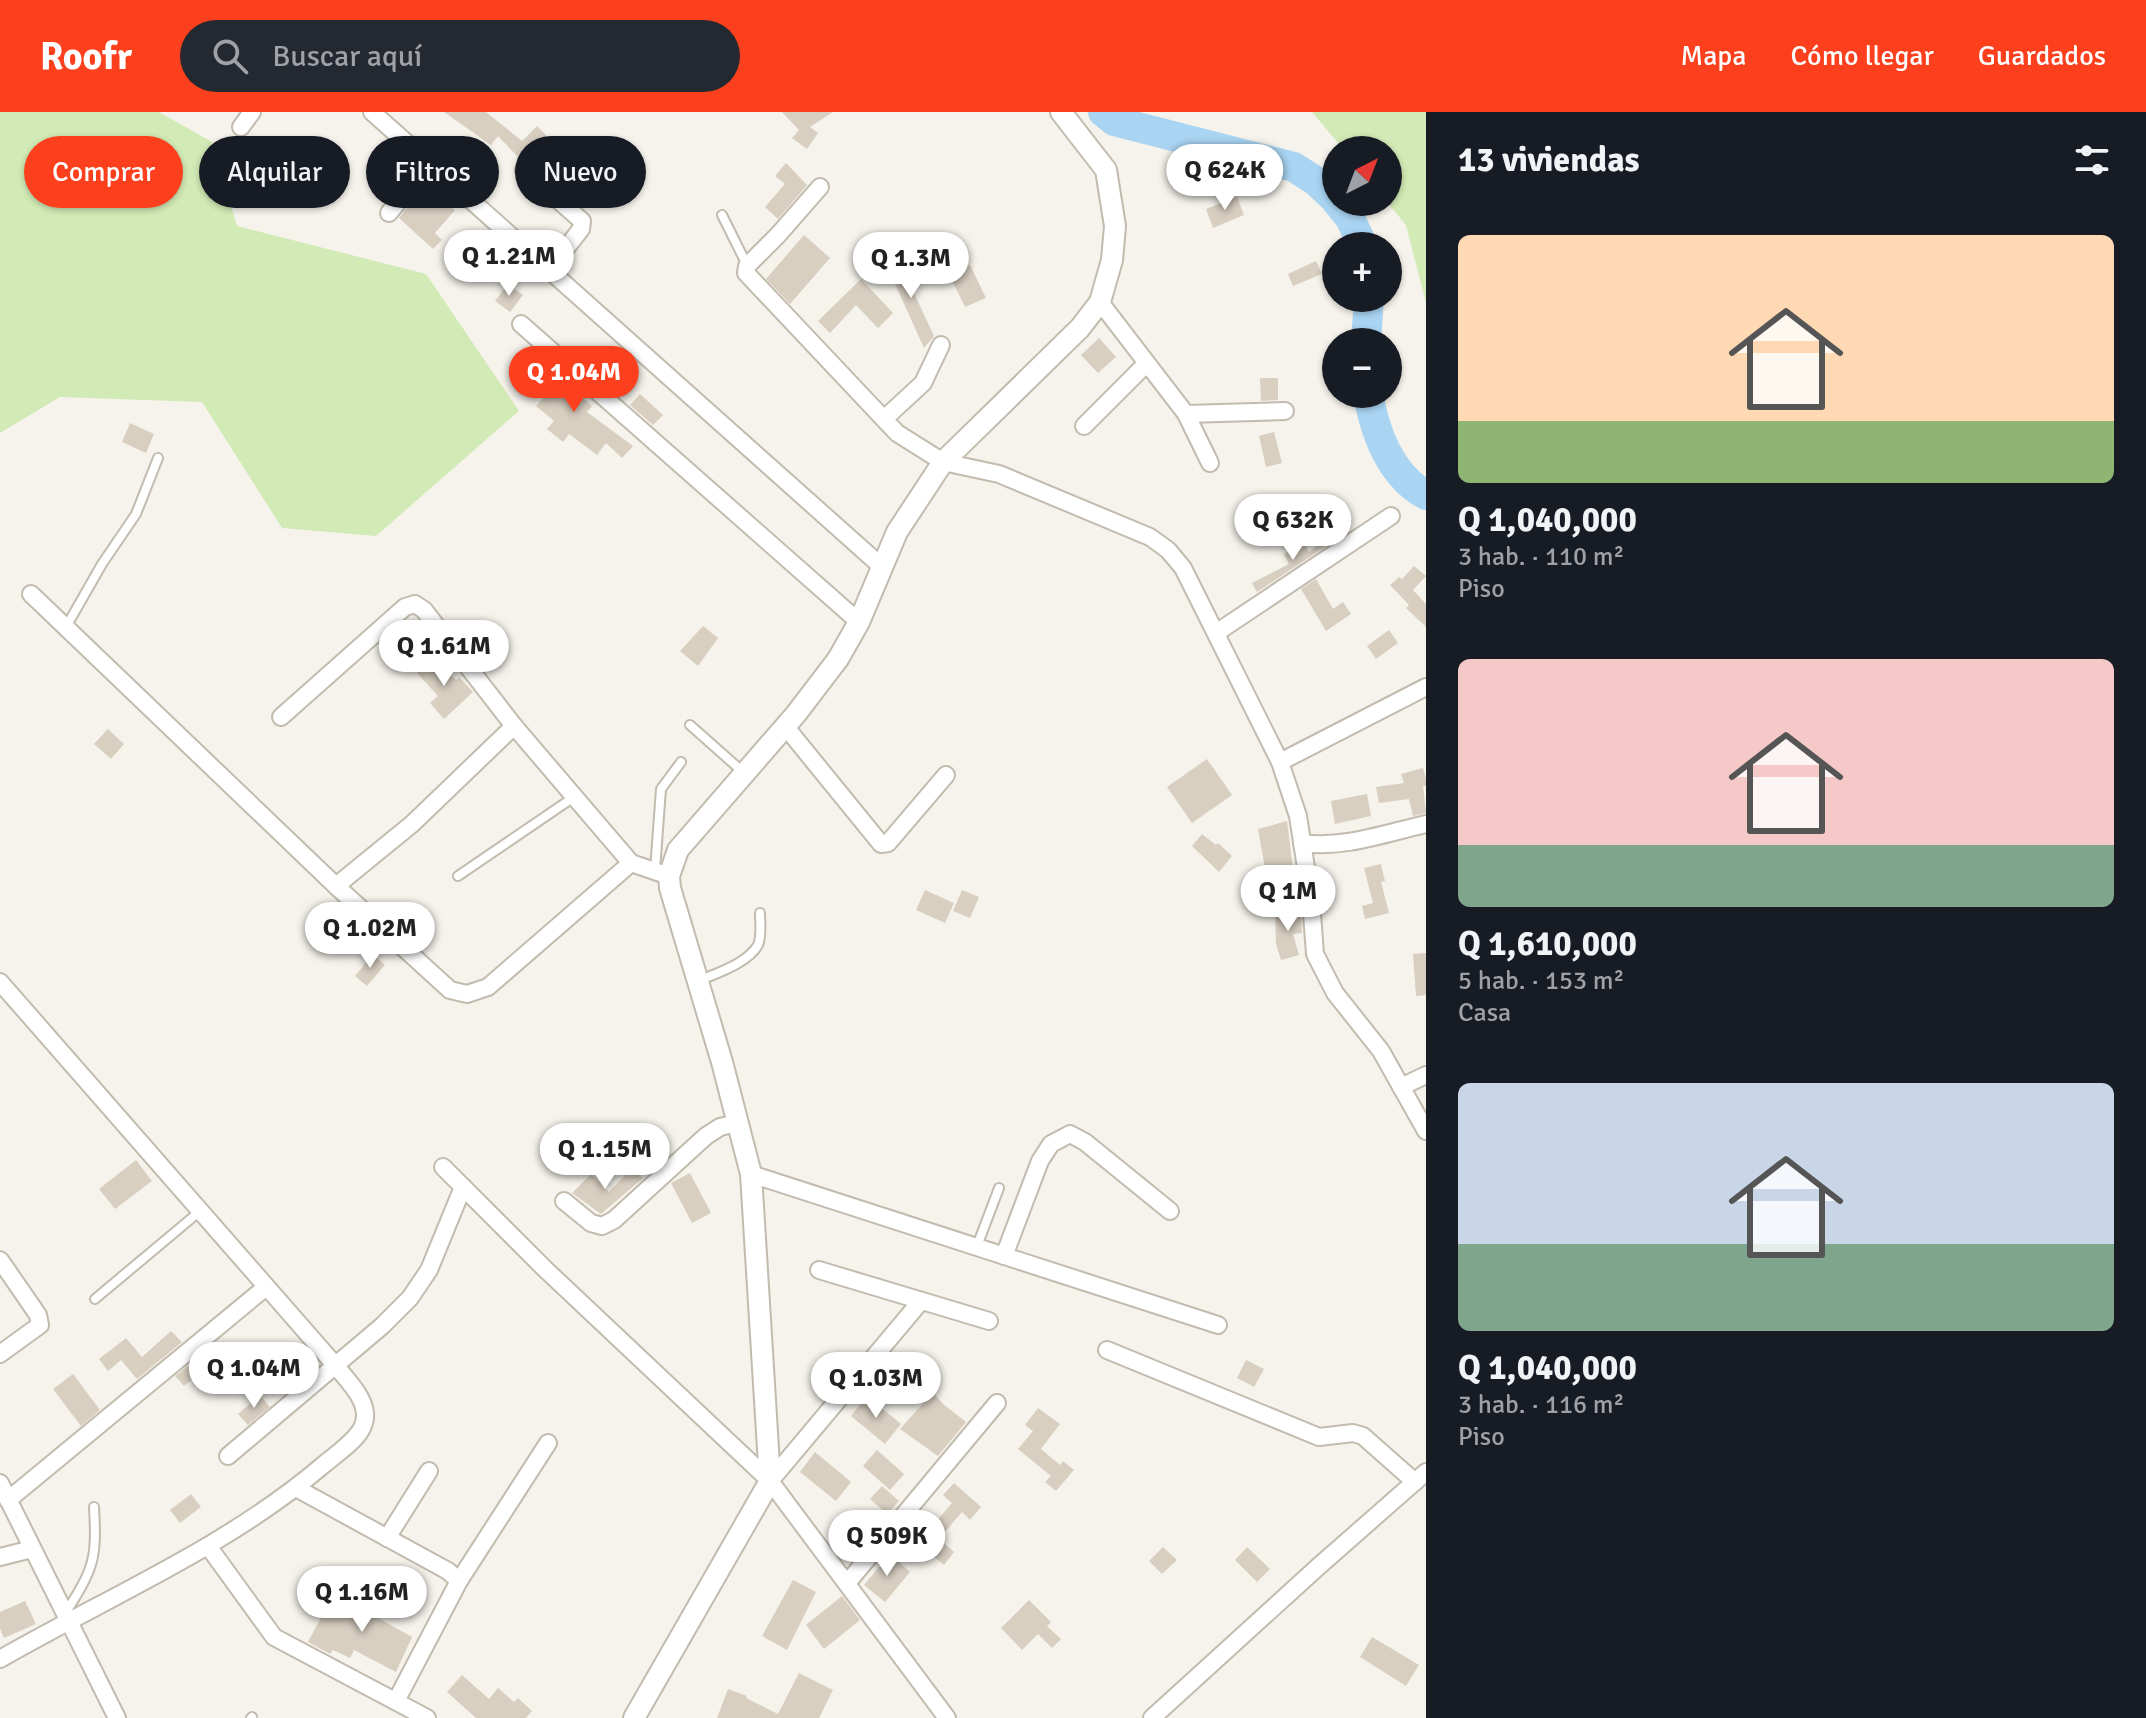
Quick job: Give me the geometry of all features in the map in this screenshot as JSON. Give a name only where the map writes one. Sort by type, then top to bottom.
[{"type":"street","points":[[241,127],[252,112]]},
{"type":"street","points":[[662,873],[838,659],[859,622],[897,532],[943,462],[1080,328],[1100,302],[1112,260],[1115,226],[1106,170],[1061,112]]},
{"type":"street","points":[[376,113],[401,136]]},
{"type":"street","points":[[820,187],[747,266],[746,273],[897,433],[943,462],[999,474],[1150,537],[1168,550],[1183,568],[1280,762],[1298,816],[1315,954],[1335,993],[1381,1051],[1426,1131]]},
{"type":"street","points":[[389,213],[393,208]]},
{"type":"street","points":[[480,208],[881,566]]},
{"type":"street","points":[[549,270],[581,229],[582,221],[567,208]]},
{"type":"street","points":[[1100,302],[1186,414],[1210,463]]},
{"type":"street","points":[[521,324],[859,622]]},
{"type":"street","points":[[884,419],[923,383],[941,345]]},
{"type":"street","points":[[1084,426],[1146,364]]},
{"type":"street","points":[[1186,414],[1285,411]]},
{"type":"street","points":[[1216,633],[1391,516]]},
{"type":"street","points":[[31,594],[336,886],[450,990],[467,994],[488,987],[631,863]]},
{"type":"street","points":[[281,717],[405,607],[415,604],[424,610],[514,726],[631,863],[662,873],[670,888],[698,981],[751,1174],[770,1481]]},
{"type":"street","points":[[1280,762],[1426,687]]},
{"type":"street","points":[[336,886],[412,824],[514,726]]},
{"type":"street","points":[[785,726],[881,844],[888,843],[946,775]]},
{"type":"street","points":[[1302,843],[1347,842],[1426,824]]},
{"type":"street","points":[[0,982],[335,1365],[362,1399],[365,1412],[363,1428],[296,1488],[208,1546],[67,1616],[0,1659]]},
{"type":"street","points":[[1401,1087],[1426,1075]]},
{"type":"street","points":[[564,1201],[591,1223],[602,1226],[614,1220],[706,1136],[720,1127],[737,1123]]},
{"type":"street","points":[[1004,1256],[1040,1161],[1051,1144],[1070,1134],[1085,1142],[1170,1211]]},
{"type":"street","points":[[443,1167],[545,1269],[770,1481],[947,1718]]},
{"type":"street","points":[[751,1174],[1218,1325]]},
{"type":"street","points":[[228,1456],[382,1326],[419,1286],[435,1257],[463,1187]]},
{"type":"street","points":[[0,1260],[38,1315],[40,1325],[0,1354]]},
{"type":"street","points":[[819,1270],[989,1321]]},
{"type":"street","points":[[8,1500],[266,1287]]},
{"type":"street","points":[[634,1718],[770,1481],[921,1301]]},
{"type":"street","points":[[1107,1350],[1319,1437],[1353,1433],[1363,1436],[1420,1477],[1152,1718]]},
{"type":"street","points":[[848,1582],[997,1403]]},
{"type":"street","points":[[396,1701],[459,1581],[548,1443]]},
{"type":"street","points":[[387,1538],[429,1471]]},
{"type":"street","points":[[0,1483],[117,1718]]},
{"type":"street","points":[[296,1488],[448,1571],[459,1581]]},
{"type":"street","points":[[208,1546],[270,1634],[427,1718]]},
{"type":"street","points":[[0,1557],[32,1549]]},
{"type":"lane","points":[[722,215],[747,266]]},
{"type":"lane","points":[[66,627],[102,564],[136,514],[158,458]]},
{"type":"lane","points":[[690,725],[745,773]]},
{"type":"lane","points":[[662,873],[661,789],[681,762]]},
{"type":"lane","points":[[458,876],[574,797]]},
{"type":"lane","points":[[698,981],[752,953],[760,942],[760,913]]},
{"type":"lane","points":[[976,1247],[999,1188]]},
{"type":"lane","points":[[95,1299],[199,1212]]},
{"type":"lane","points":[[67,1616],[93,1559],[96,1546],[94,1507]]},
{"type":"green space","points":[[0,112],[159,112],[201,136],[199,208],[232,208],[237,226],[426,274],[519,411],[376,536],[282,528],[202,402],[60,397],[0,433]]},
{"type":"green space","points":[[1312,112],[1426,112],[1426,303],[1406,225],[1399,216],[1402,216],[1402,136],[1332,136]]},
{"type":"building","points":[[444,112],[486,112],[516,136],[515,154],[499,136],[478,136]]},
{"type":"building","points":[[782,112],[833,112],[810,127],[818,133],[807,149],[792,138],[799,130]]},
{"type":"building","points":[[537,126],[547,136],[527,136]]},
{"type":"building","points":[[786,163],[807,185],[778,219],[765,207],[785,184],[775,176]]},
{"type":"building","points":[[1237,197],[1244,215],[1213,228],[1206,209]]},
{"type":"building","points":[[407,208],[455,210],[435,233],[442,240],[433,249],[399,218]]},
{"type":"building","points":[[804,235],[830,258],[790,304],[766,279]]},
{"type":"building","points":[[903,259],[917,289],[913,291],[934,336],[924,348],[887,266]]},
{"type":"building","points":[[1316,261],[1322,274],[1293,286],[1288,274]]},
{"type":"building","points":[[970,265],[986,298],[965,307],[949,274]]},
{"type":"building","points":[[861,279],[893,313],[878,328],[856,305],[830,333],[818,321]]},
{"type":"building","points":[[508,284],[523,295],[510,312],[495,301]]},
{"type":"building","points":[[1099,338],[1116,357],[1098,373],[1081,355]]},
{"type":"building","points":[[538,361],[559,380],[562,377],[575,387],[573,390],[592,406],[587,412],[633,446],[622,458],[606,443],[597,455],[569,434],[563,442],[547,429],[554,421],[536,406],[548,393],[526,373]]},
{"type":"building","points":[[1260,378],[1278,378],[1278,400],[1261,401]]},
{"type":"building","points":[[640,394],[663,415],[653,425],[630,405]]},
{"type":"building","points":[[130,423],[154,434],[146,453],[122,442]]},
{"type":"building","points":[[1274,432],[1282,463],[1266,467],[1259,436]]},
{"type":"building","points":[[1332,533],[1337,539],[1257,592],[1252,583],[1289,564],[1284,554],[1304,543],[1309,552]]},
{"type":"building","points":[[1414,566],[1426,576],[1413,590],[1426,604],[1426,627],[1406,608],[1409,605],[1390,585],[1399,577],[1402,579]]},
{"type":"building","points":[[1316,579],[1333,609],[1343,602],[1351,614],[1326,631],[1301,589]]},
{"type":"building","points":[[703,626],[718,638],[698,666],[680,651]]},
{"type":"building","points":[[1389,630],[1398,643],[1376,659],[1367,646]]},
{"type":"building","points":[[434,657],[456,680],[459,677],[473,692],[444,719],[430,703],[438,696],[417,673]]},
{"type":"building","points":[[108,729],[124,744],[111,759],[94,744]]},
{"type":"building","points":[[1207,759],[1232,795],[1192,823],[1167,787]]},
{"type":"building","points":[[1423,768],[1426,813],[1413,816],[1409,799],[1379,803],[1376,787],[1404,783],[1401,774]]},
{"type":"building","points":[[1367,794],[1371,816],[1335,824],[1331,801]]},
{"type":"building","points":[[1287,821],[1293,869],[1266,874],[1258,829]]},
{"type":"building","points":[[1202,834],[1232,856],[1219,872],[1192,846]]},
{"type":"building","points":[[1381,864],[1385,881],[1381,882],[1389,913],[1365,919],[1362,906],[1373,903],[1364,868]]},
{"type":"building","points":[[925,890],[954,903],[945,923],[916,910]]},
{"type":"building","points":[[962,890],[979,897],[970,918],[953,911]]},
{"type":"building","points":[[1301,910],[1302,933],[1293,934],[1299,955],[1281,960],[1276,944],[1275,912]]},
{"type":"building","points":[[1426,953],[1426,995],[1416,996],[1413,954]]},
{"type":"building","points":[[373,954],[385,965],[367,986],[355,976]]},
{"type":"building","points":[[136,1160],[152,1181],[115,1209],[99,1189]]},
{"type":"building","points":[[632,1168],[643,1178],[601,1214],[572,1193],[591,1174],[609,1192]]},
{"type":"building","points":[[690,1173],[711,1213],[692,1223],[671,1183]]},
{"type":"building","points":[[171,1331],[182,1342],[137,1379],[121,1360],[108,1371],[99,1359],[126,1338],[142,1357]]},
{"type":"building","points":[[249,1357],[270,1381],[257,1392],[236,1369]]},
{"type":"building","points":[[1246,1360],[1264,1369],[1254,1387],[1237,1378]]},
{"type":"building","points":[[194,1361],[203,1370],[184,1386],[175,1376]]},
{"type":"building","points":[[73,1374],[100,1410],[81,1426],[53,1389]]},
{"type":"building","points":[[933,1392],[966,1422],[938,1456],[900,1429]]},
{"type":"building","points":[[260,1395],[270,1407],[248,1425],[238,1414]]},
{"type":"building","points":[[867,1396],[901,1424],[885,1444],[851,1416]]},
{"type":"building","points":[[1038,1408],[1060,1424],[1041,1449],[1060,1465],[1063,1461],[1074,1470],[1056,1491],[1045,1482],[1051,1476],[1018,1449],[1033,1431],[1025,1425]]},
{"type":"building","points":[[877,1450],[904,1474],[890,1490],[863,1466]]},
{"type":"building","points":[[815,1452],[851,1482],[836,1501],[800,1472]]},
{"type":"building","points":[[954,1483],[981,1507],[970,1520],[962,1512],[939,1539],[954,1552],[944,1565],[909,1536],[919,1523],[928,1531],[952,1503],[943,1495]]},
{"type":"building","points":[[882,1486],[899,1501],[887,1514],[870,1499]]},
{"type":"building","points":[[191,1494],[201,1507],[180,1523],[170,1510]]},
{"type":"building","points":[[1163,1547],[1177,1560],[1162,1574],[1149,1561]]},
{"type":"building","points":[[1247,1547],[1270,1569],[1257,1582],[1235,1560]]},
{"type":"building","points":[[890,1554],[910,1572],[885,1602],[864,1585]]},
{"type":"building","points":[[793,1580],[816,1592],[787,1650],[762,1636]]},
{"type":"building","points":[[370,1592],[387,1603],[378,1618],[412,1637],[396,1672],[354,1650],[350,1658],[333,1650],[330,1654],[308,1642],[328,1604],[354,1618]]},
{"type":"building","points":[[842,1596],[860,1620],[824,1649],[806,1625]]},
{"type":"building","points":[[1029,1600],[1051,1622],[1047,1626],[1061,1639],[1052,1648],[1038,1634],[1022,1650],[1001,1628]]},
{"type":"building","points":[[25,1601],[36,1624],[4,1638],[0,1628],[0,1612]]},
{"type":"building","points":[[1372,1637],[1419,1665],[1406,1686],[1360,1657]]},
{"type":"building","points":[[799,1673],[833,1690],[819,1718],[717,1718],[728,1689],[778,1714]]},
{"type":"building","points":[[462,1675],[489,1699],[498,1688],[514,1702],[518,1698],[532,1711],[526,1718],[476,1718],[447,1692]]},
{"type":"waterway","points":[[1103,112],[1114,121],[1294,167],[1322,187]]},
{"type":"waterway","points":[[1348,216],[1356,232]]},
{"type":"waterway","points":[[1367,328],[1368,312]]},
{"type":"waterway","points":[[1371,408],[1380,438],[1394,465],[1413,487],[1426,495]]}]
